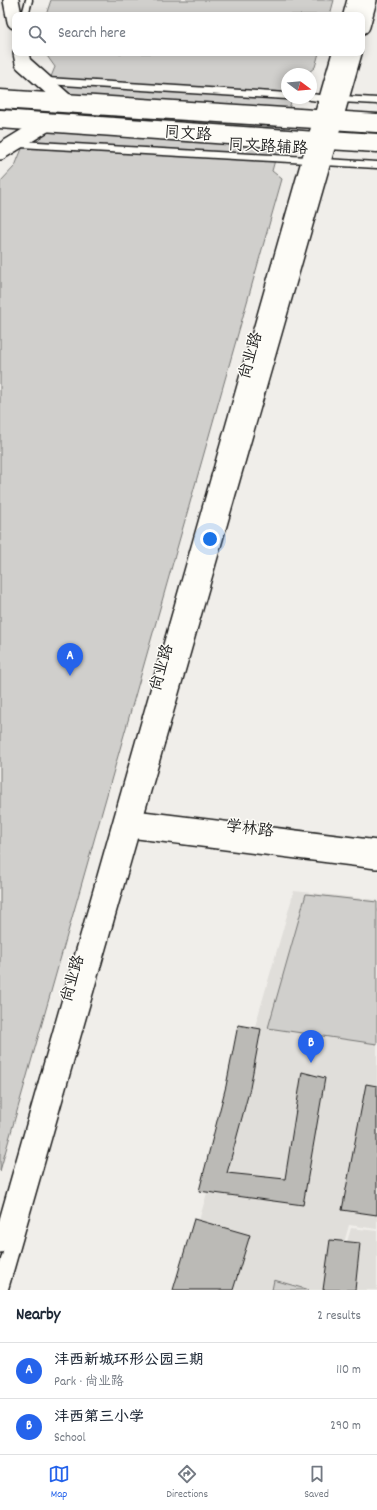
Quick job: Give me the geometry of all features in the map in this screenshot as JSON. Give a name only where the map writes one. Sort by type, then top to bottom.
[{"type":"main road","name":"同文路","points":[[0,99],[377,123]]},
{"type":"main road","name":"同文路","points":[[0,119],[377,143]]},
{"type":"street","points":[[11,0],[13,12]]},
{"type":"street","points":[[352,12],[356,0]]},
{"type":"street","points":[[365,15],[369,0]]},
{"type":"street","points":[[22,56],[23,63],[68,103]]},
{"type":"street","name":"尚业路","points":[[334,99],[340,56]]},
{"type":"street","name":"尚业路","points":[[0,1245],[127,823],[334,99],[353,56]]},
{"type":"street","points":[[0,152],[49,122]]},
{"type":"street","name":"尚业路","points":[[0,1290],[127,823]]},
{"type":"street","name":"学林路","points":[[127,823],[377,848]]},
{"type":"street","name":"学林路","points":[[127,823],[377,861]]},
{"type":"lane","points":[[26,12],[29,0]]},
{"type":"lane","points":[[43,81],[281,96]]},
{"type":"lane","points":[[317,98],[377,101]]},
{"type":"lane","name":"同文路辅路","points":[[14,143],[377,165]]},
{"type":"shaded area","points":[[51,0],[334,0],[331,12],[47,12]]},
{"type":"shaded area","points":[[47,56],[318,56],[314,68],[281,68],[281,104],[290,104],[272,171],[282,179],[0,1171],[0,182],[15,166],[55,67]]},
{"type":"shaded area","points":[[294,891],[377,900],[377,1229],[349,1225],[331,1290],[179,1290]]},
{"type":"shaded area","points":[[306,894],[377,902],[377,1044],[268,1028]]},
{"type":"shaded area","points":[[351,1228],[377,1231],[377,1290],[333,1290]]},
{"type":"shaded area","points":[[274,1280],[309,1290],[272,1290]]},
{"type":"building","points":[[238,1025],[261,1029],[250,1088],[227,1173],[285,1179],[302,1072],[325,1078],[303,1205],[199,1191],[226,1086]]},
{"type":"building","points":[[366,1084],[377,1086],[377,1215],[342,1210]]},
{"type":"building","points":[[194,1219],[250,1235],[233,1290],[173,1290]]},
{"type":"building","points":[[330,1240],[360,1243],[355,1290],[323,1290]]},
{"type":"place","name":"沣西新城环形公园三期","points":[[70,676]]},
{"type":"place","name":"沣西第三小学","points":[[311,1063]]}]
